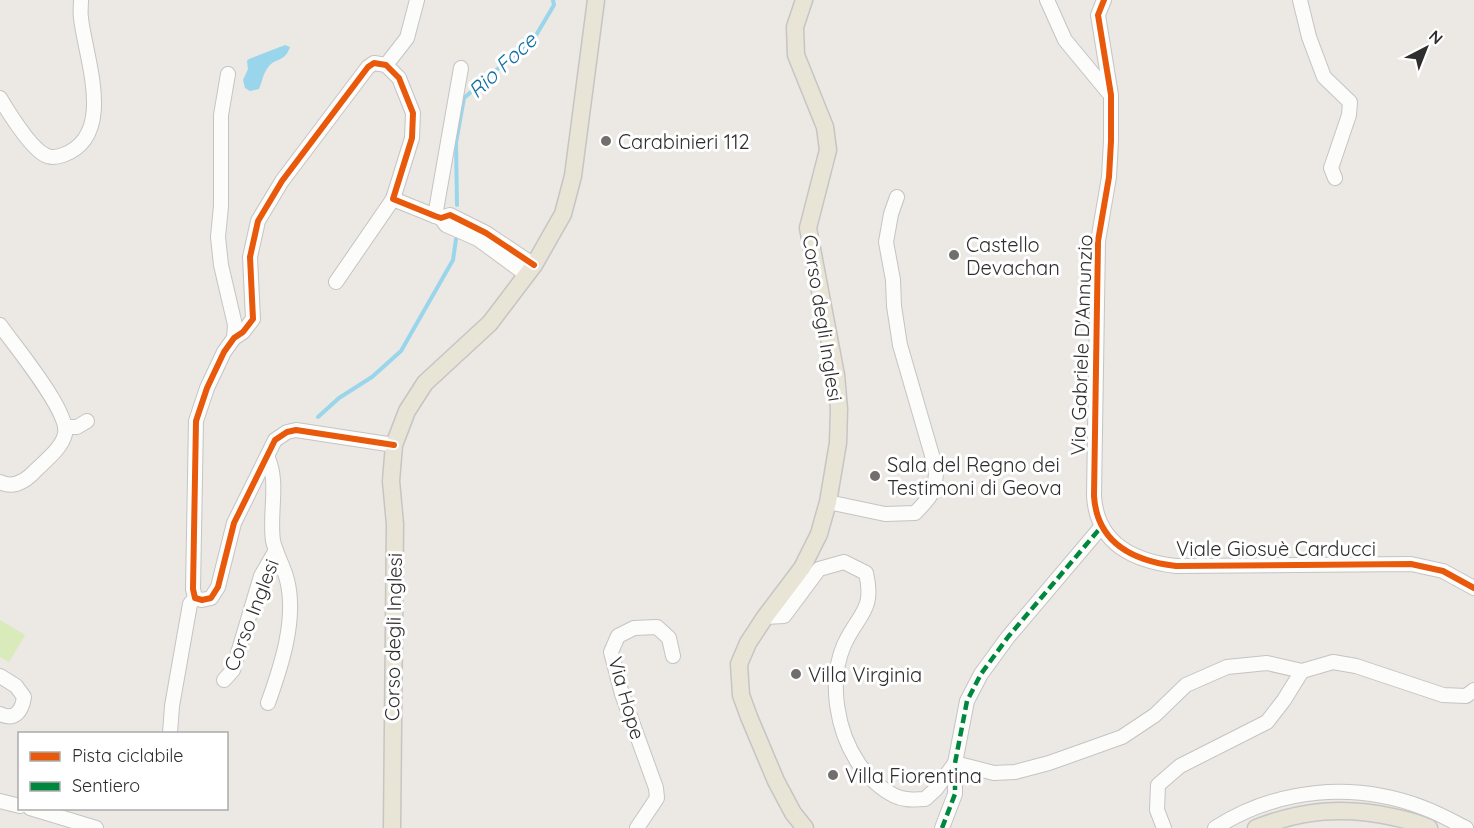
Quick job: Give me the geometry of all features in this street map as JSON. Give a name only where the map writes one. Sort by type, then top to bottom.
[{"type":"main road","name":"Corso degli Inglesi","points":[[392,828],[395,524],[391,481],[394,445],[407,411],[424,383],[490,323],[530,270],[563,214],[573,176],[596,0]]},
{"type":"main road","name":"Corso degli Inglesi","points":[[804,0],[795,27],[796,55],[825,127],[828,150],[808,228],[836,375],[838,443],[828,502],[819,534],[802,568],[765,617],[748,644],[739,664],[741,695],[776,782],[793,813],[805,828]]},
{"type":"main road","points":[[1256,828],[1300,813],[1352,810],[1418,822],[1429,828]]},
{"type":"street","points":[[0,98],[35,146],[46,156],[57,157],[77,146],[90,126],[94,106],[94,87],[81,18],[81,0]]},
{"type":"street","points":[[386,65],[407,38],[417,0]]},
{"type":"street","points":[[1047,0],[1065,40],[1111,95]]},
{"type":"street","name":"Via Gabriele D'Annunzio","points":[[1095,513],[1098,241],[1109,177],[1111,95],[1098,15],[1104,0]]},
{"type":"street","points":[[1300,0],[1309,37],[1324,77],[1350,102],[1349,115],[1331,168],[1335,178]]},
{"type":"street","points":[[196,598],[193,589],[196,421],[207,388],[224,352],[253,319],[250,257],[258,221],[295,163],[359,77],[375,63],[386,65],[399,78],[413,113],[411,138],[393,199],[336,282]]},
{"type":"street","points":[[438,217],[461,68]]},
{"type":"street","points":[[228,74],[221,115],[221,206],[218,237],[220,265],[235,325],[234,338]]},
{"type":"street","points":[[828,502],[885,514],[915,513],[928,500],[936,487],[936,469],[902,353],[894,306],[893,280],[886,242],[897,196]]},
{"type":"street","points":[[393,199],[438,217],[450,215],[486,233],[530,270]]},
{"type":"street","points":[[0,325],[57,406],[65,427],[65,434],[61,442],[29,478],[13,485],[0,482]]},
{"type":"street","points":[[65,427],[77,427],[87,421]]},
{"type":"street","points":[[196,598],[202,600],[211,598],[218,586],[234,523],[275,440],[287,432],[296,430],[394,445]]},
{"type":"street","points":[[268,458],[274,487],[273,541],[288,582],[289,626],[280,668],[268,703]]},
{"type":"street","name":"Viale Giosuè Carducci","points":[[1095,513],[1107,534],[1124,550],[1150,563],[1176,566],[1411,564],[1443,571],[1474,588]]},
{"type":"street","points":[[942,828],[955,794],[955,763],[967,701],[981,674],[1008,637],[1102,526]]},
{"type":"street","name":"Corso Inglesi","points":[[224,680],[233,670],[261,576],[276,550]]},
{"type":"street","points":[[765,617],[784,616],[819,569],[844,562],[866,573],[870,590],[865,611],[844,645],[837,684],[839,714],[850,750],[867,774],[886,790],[904,799],[925,799],[936,789],[955,763]]},
{"type":"street","points":[[170,732],[172,705],[190,604],[196,598]]},
{"type":"street","name":"Via Hope","points":[[637,828],[657,798],[656,788],[622,694],[611,652],[618,636],[634,628],[657,627],[669,638],[673,656]]},
{"type":"street","points":[[955,763],[994,773],[1016,772],[1049,763],[1122,736],[1155,715],[1186,685],[1227,667],[1267,663],[1302,670],[1333,662],[1356,666],[1443,695],[1466,696],[1474,690]]},
{"type":"street","points":[[1164,828],[1157,810],[1158,785],[1180,766],[1267,722],[1284,700],[1302,670]]},
{"type":"street","points":[[0,676],[16,686],[24,697],[19,713],[6,717],[0,714]]},
{"type":"street","points":[[1215,828],[1260,806],[1300,794],[1340,790],[1381,795],[1424,808],[1466,828]]},
{"type":"street","points":[[0,801],[18,806]]},
{"type":"street","points":[[37,810],[96,828]]},
{"type":"green space","points":[[0,620],[25,635],[9,662],[0,657]]},
{"type":"water","points":[[285,45],[290,47],[288,52],[269,66],[259,89],[250,91],[245,88],[243,80],[248,69],[247,61]]},
{"type":"waterway","name":"Rio Foce","points":[[457,205],[456,143],[464,98],[535,37],[554,5],[553,0]]},
{"type":"waterway","name":"Rio Foce","points":[[318,417],[339,398],[372,377],[401,351],[453,260],[456,239]]},
{"type":"marked path","points":[[942,828],[955,794],[955,763],[967,701],[981,674],[1008,637],[1102,526]]},
{"type":"cycle path","points":[[1104,0],[1098,15],[1111,95],[1111,141],[1109,177],[1098,241],[1094,496],[1102,526],[1120,547],[1146,560],[1161,564],[1176,566],[1411,564],[1443,571],[1474,588]]},
{"type":"cycle path","points":[[394,445],[296,430],[287,432],[275,440],[234,523],[218,587],[211,598],[202,600],[195,598],[193,589],[196,421],[207,388],[224,352],[253,319],[250,257],[258,221],[282,181],[368,67],[374,63],[386,65],[399,78],[413,113],[412,138],[393,199],[441,218],[450,215],[486,233],[534,265]]},
{"type":"place","name":"Carabinieri 112","points":[[606,141]]},
{"type":"place","name":"Castello Devachan","points":[[954,255]]},
{"type":"place","name":"Sala del Regno dei Testimoni di Geova","points":[[875,476]]},
{"type":"place","name":"Villa Virginia","points":[[796,674]]},
{"type":"place","name":"Villa Fiorentina","points":[[833,775]]}]
